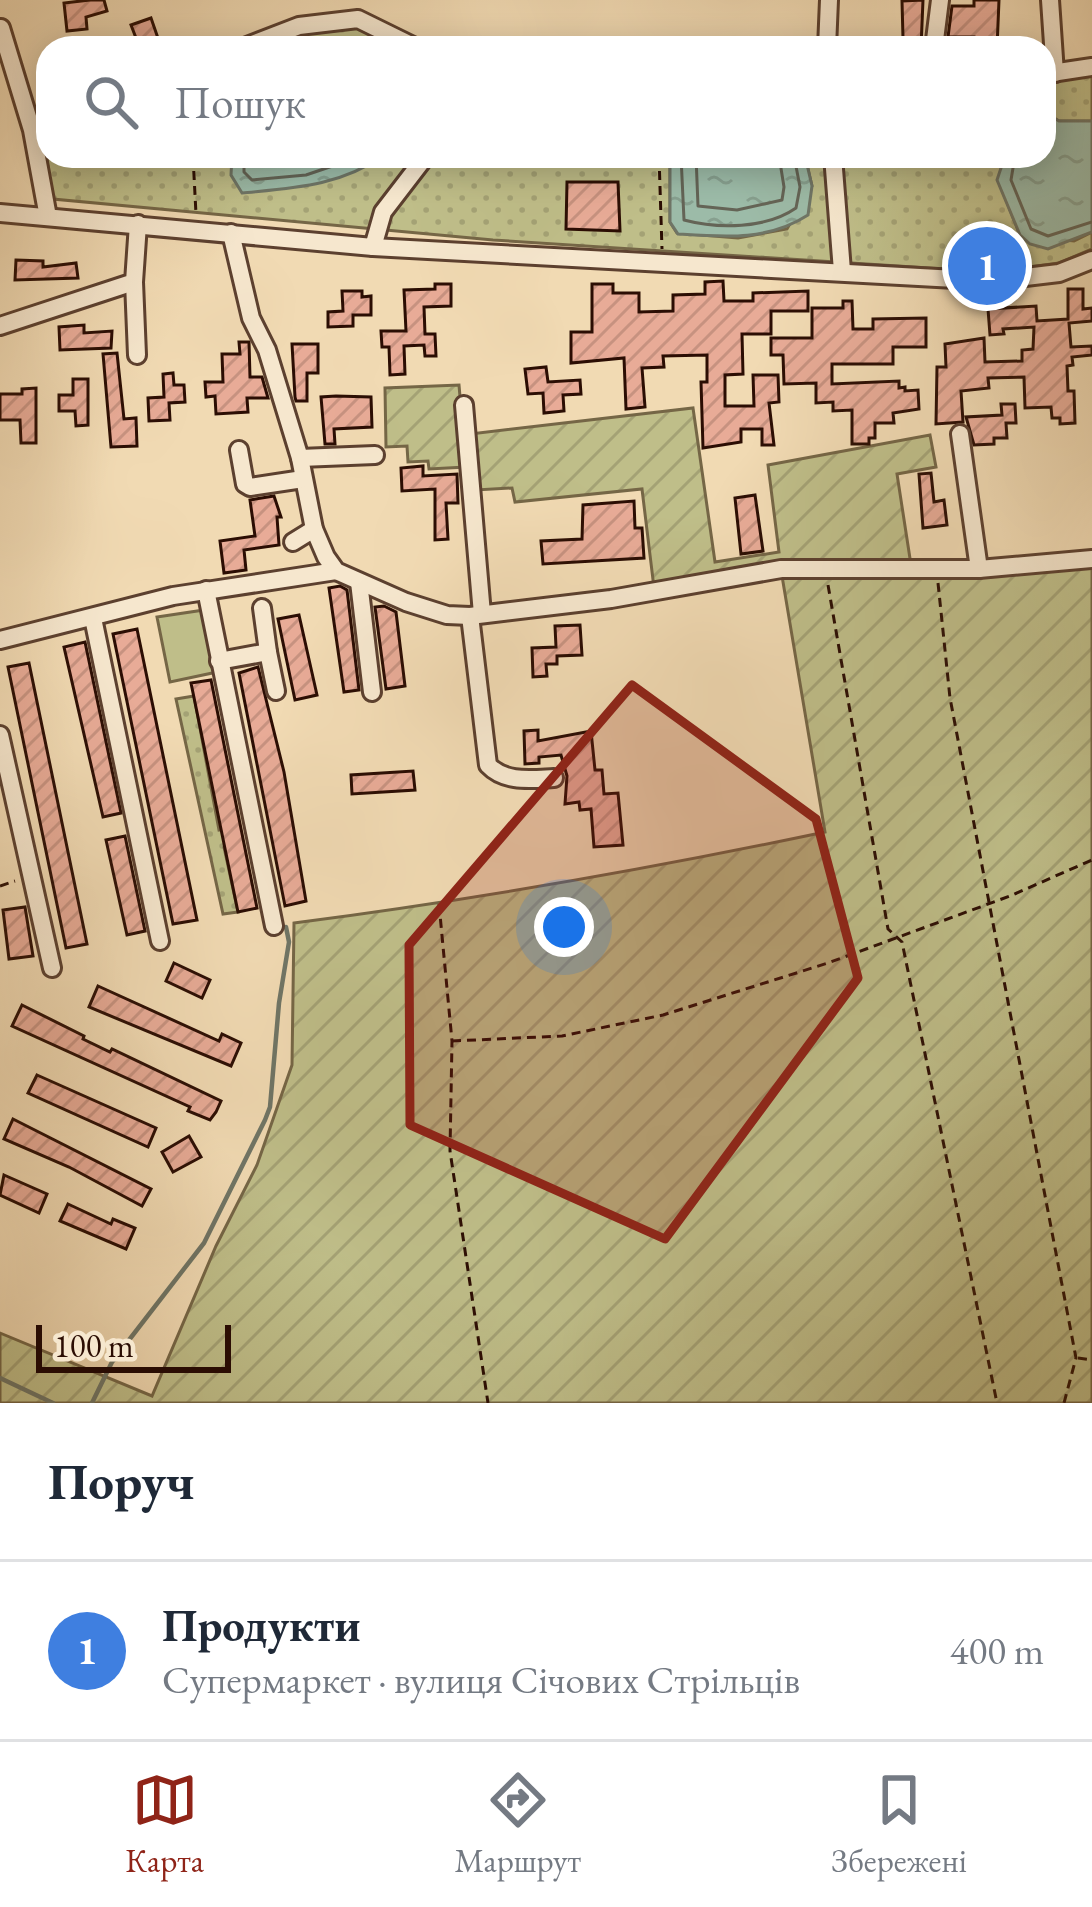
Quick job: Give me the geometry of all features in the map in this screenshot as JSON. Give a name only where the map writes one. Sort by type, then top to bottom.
[{"type":"street","points":[[828,36],[829,0]]},
{"type":"street","points":[[936,36],[940,0]]},
{"type":"street","points":[[1050,0],[1050,36]]},
{"type":"street","points":[[273,36],[299,26],[358,19],[389,36]]},
{"type":"street","points":[[1,28],[36,117]]},
{"type":"street","points":[[1056,73],[1092,67]]},
{"type":"street","points":[[43,168],[47,218]]},
{"type":"street","points":[[373,247],[383,212],[417,168]]},
{"type":"street","points":[[834,168],[842,272]]},
{"type":"street","points":[[0,213],[373,247],[992,281],[1059,273],[1092,260]]},
{"type":"street","points":[[137,355],[138,224]]},
{"type":"street","points":[[231,233],[251,318],[267,350],[300,458],[314,529],[336,571]]},
{"type":"street","points":[[0,326],[134,281]]},
{"type":"street","points":[[464,405],[488,766],[496,775],[554,778]]},
{"type":"street","points":[[960,434],[979,569]]},
{"type":"street","points":[[239,450],[245,484],[250,487],[303,479]]},
{"type":"street","points":[[300,458],[375,455]]},
{"type":"street","points":[[293,542],[314,529]]},
{"type":"street","points":[[0,640],[206,590],[336,571],[426,610],[476,615],[611,599],[781,569],[979,569],[1092,559]]},
{"type":"street","points":[[359,582],[372,692]]},
{"type":"street","points":[[206,590],[274,926]]},
{"type":"street","points":[[262,608],[276,691]]},
{"type":"street","points":[[93,618],[160,941]]},
{"type":"street","points":[[219,661],[268,652]]},
{"type":"street","points":[[0,735],[52,968]]},
{"type":"path","points":[[194,168],[197,230]]},
{"type":"path","points":[[659,168],[662,260]]},
{"type":"path","points":[[825,569],[889,929],[902,942],[997,1403]]},
{"type":"path","points":[[936,569],[950,698],[1076,1358],[1064,1403]]},
{"type":"path","points":[[452,1041],[607,1030],[828,963],[1092,860]]},
{"type":"path","points":[[0,886],[29,875]]},
{"type":"path","points":[[439,904],[452,1041],[450,1151],[488,1403]]},
{"type":"path","points":[[1076,1358],[1092,1360]]},
{"type":"highlighted area","points":[[632,685],[816,819],[858,978],[665,1239],[410,1125],[409,945]]},
{"type":"shaded area","points":[[358,26],[380,36],[294,36],[309,30]]},
{"type":"shaded area","points":[[1092,73],[1092,121],[1056,119],[1056,78]]},
{"type":"shaded area","points":[[48,168],[670,168],[670,222],[677,233],[738,238],[787,229],[812,186],[808,168],[1002,168],[998,180],[1020,235],[1074,241],[1092,232],[1092,249],[1059,263],[991,272],[493,240],[53,199]]},
{"type":"shaded area","points":[[459,385],[466,467],[429,469],[428,461],[408,462],[407,446],[386,447],[385,388]]},
{"type":"shaded area","points":[[693,408],[715,562],[779,552],[768,465],[930,435],[936,467],[897,474],[911,565],[654,588],[642,489],[515,502],[512,488],[476,490],[470,434]]},
{"type":"shaded area","points":[[1092,565],[1092,1403],[0,1403],[0,1333],[152,1396],[216,1246],[257,1165],[292,1065],[294,923],[560,883],[825,832],[782,576]]},
{"type":"shaded area","points":[[204,610],[217,672],[170,682],[157,617]]},
{"type":"shaded area","points":[[194,696],[219,830],[231,828],[224,847],[238,912],[223,914],[176,699]]},
{"type":"water","points":[[1056,119],[1092,121],[1092,232],[1048,249],[1030,244],[1020,235],[997,180],[1001,168],[1056,168]]},
{"type":"water","points":[[231,168],[362,168],[333,180],[242,193]]},
{"type":"water","points":[[670,168],[808,168],[812,186],[808,215],[793,223],[729,236],[678,234],[670,222]]},
{"type":"building","points":[[104,0],[107,11],[86,17],[87,29],[67,31],[64,3]]},
{"type":"building","points":[[923,0],[922,36],[903,36],[902,1]]},
{"type":"building","points":[[974,0],[999,0],[998,36],[948,36],[952,6],[974,6]]},
{"type":"building","points":[[151,18],[157,36],[135,36],[131,25]]},
{"type":"building","points":[[567,182],[618,182],[620,231],[566,229]]},
{"type":"building","points":[[16,260],[43,261],[43,267],[76,263],[78,278],[15,280]]},
{"type":"building","points":[[723,281],[724,301],[753,301],[753,293],[808,291],[808,311],[771,311],[771,334],[742,334],[743,374],[725,375],[725,406],[754,406],[753,375],[778,375],[779,402],[769,403],[774,445],[762,445],[762,429],[741,429],[741,442],[703,448],[701,382],[707,382],[707,355],[663,356],[664,367],[642,368],[645,407],[626,409],[624,358],[571,363],[571,332],[592,332],[592,284],[613,284],[613,293],[639,293],[639,312],[673,311],[673,295],[705,294],[705,282]]},
{"type":"building","points":[[435,284],[451,284],[451,306],[424,307],[425,334],[435,334],[436,356],[425,356],[424,345],[404,346],[405,374],[390,375],[389,347],[382,347],[381,331],[406,331],[404,290],[435,289]]},
{"type":"building","points":[[1068,289],[1083,289],[1083,309],[1092,308],[1092,321],[1069,323],[1071,347],[1092,346],[1092,355],[1072,357],[1073,365],[1067,366],[1075,423],[1060,424],[1060,418],[1052,418],[1051,407],[1025,408],[1024,377],[988,378],[989,388],[961,391],[963,422],[936,424],[937,367],[946,367],[945,344],[984,338],[985,362],[1022,361],[1022,350],[1033,349],[1034,327],[990,335],[988,309],[1036,306],[1037,321],[1068,319]]},
{"type":"building","points":[[342,291],[371,296],[371,315],[353,315],[353,326],[328,327],[328,312],[343,311]]},
{"type":"building","points":[[843,301],[852,301],[853,329],[873,329],[873,319],[926,318],[926,347],[893,347],[893,364],[832,364],[832,384],[899,381],[899,388],[905,391],[918,390],[919,409],[893,413],[894,423],[875,423],[875,438],[869,438],[869,444],[852,444],[852,410],[833,411],[833,402],[816,403],[816,383],[784,384],[783,355],[771,355],[771,338],[812,338],[812,308],[843,308]]},
{"type":"building","points":[[84,325],[84,333],[112,331],[111,348],[60,350],[59,327]]},
{"type":"building","points":[[239,342],[249,342],[250,377],[262,377],[268,398],[247,398],[248,412],[216,414],[215,396],[206,397],[205,382],[223,382],[222,354],[240,354]]},
{"type":"building","points":[[292,344],[318,344],[318,373],[307,373],[307,401],[296,401]]},
{"type":"building","points":[[117,353],[124,419],[136,418],[137,446],[111,447],[103,354]]},
{"type":"building","points":[[546,367],[548,382],[580,380],[581,394],[563,395],[564,411],[544,413],[543,393],[528,394],[525,369]]},
{"type":"building","points":[[173,373],[174,385],[184,385],[185,402],[169,403],[170,420],[149,421],[148,398],[164,397],[163,374]]},
{"type":"building","points":[[73,379],[88,379],[88,425],[76,426],[75,411],[59,411],[59,395],[73,395]]},
{"type":"building","points":[[36,388],[36,443],[21,443],[20,420],[0,420],[0,394],[22,394],[22,389]]},
{"type":"building","points":[[321,397],[371,397],[372,427],[334,429],[335,444],[325,444]]},
{"type":"building","points":[[1001,404],[1015,404],[1016,423],[1006,423],[1007,438],[974,445],[966,417],[1002,415]]},
{"type":"building","points":[[423,466],[423,476],[457,474],[458,503],[446,503],[448,539],[435,540],[435,489],[402,491],[401,468]]},
{"type":"building","points":[[931,473],[934,502],[944,500],[947,525],[923,528],[919,474]]},
{"type":"building","points":[[755,495],[763,551],[741,554],[735,498]]},
{"type":"building","points":[[274,496],[281,517],[277,517],[279,545],[244,550],[246,570],[224,573],[220,541],[255,536],[250,500]]},
{"type":"building","points":[[634,501],[635,528],[642,528],[644,558],[543,564],[541,541],[582,539],[583,505]]},
{"type":"building","points":[[329,588],[347,590],[359,690],[344,692]]},
{"type":"building","points":[[375,607],[396,612],[405,686],[386,689]]},
{"type":"building","points":[[299,615],[317,695],[295,700],[278,619]]},
{"type":"building","points":[[580,625],[582,655],[557,656],[557,664],[546,664],[547,676],[533,677],[532,648],[556,647],[555,626]]},
{"type":"building","points":[[137,629],[197,920],[173,924],[113,634]]},
{"type":"building","points":[[85,642],[121,813],[103,817],[64,647]]},
{"type":"building","points":[[29,663],[87,944],[66,948],[8,667]]},
{"type":"building","points":[[258,667],[284,772],[306,901],[285,906],[239,673]]},
{"type":"building","points":[[211,680],[257,908],[238,912],[191,683]]},
{"type":"building","points":[[538,730],[538,741],[591,731],[595,770],[602,770],[604,794],[618,793],[623,845],[594,847],[591,809],[580,810],[579,802],[565,804],[567,776],[561,755],[525,764],[524,731]]},
{"type":"building","points":[[413,771],[415,790],[352,794],[351,775]]},
{"type":"building","points":[[125,836],[145,931],[127,935],[106,840]]},
{"type":"building","points":[[25,907],[33,956],[9,959],[3,910]]},
{"type":"building","points":[[174,963],[210,980],[202,998],[166,981]]},
{"type":"building","points":[[98,986],[219,1041],[222,1034],[241,1043],[231,1066],[89,1007]]},
{"type":"building","points":[[22,1005],[83,1039],[221,1101],[216,1112],[210,1120],[188,1111],[190,1107],[12,1026]]},
{"type":"building","points":[[37,1075],[156,1128],[148,1147],[28,1093]]},
{"type":"building","points":[[13,1119],[151,1189],[142,1206],[4,1139]]},
{"type":"building","points":[[189,1136],[201,1157],[173,1172],[162,1152]]},
{"type":"building","points":[[4,1175],[47,1194],[39,1213],[0,1195]]},
{"type":"building","points":[[68,1204],[111,1224],[113,1219],[135,1228],[126,1249],[60,1221]]},
{"type":"waterway","points":[[92,1403],[112,1362],[204,1243],[265,1120],[289,942],[286,927]]},
{"type":"waterway","points":[[0,1378],[53,1403]]},
{"type":"place","name":"Продукти","points":[[987,266]]}]
